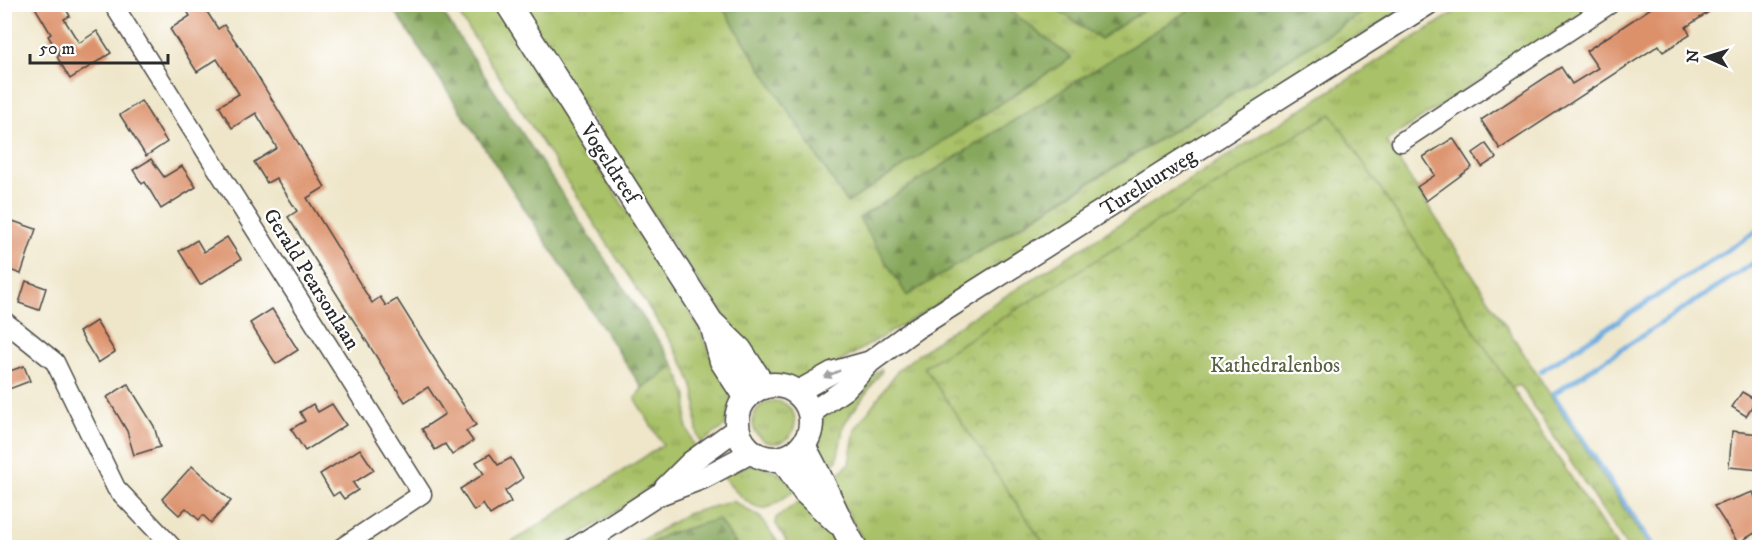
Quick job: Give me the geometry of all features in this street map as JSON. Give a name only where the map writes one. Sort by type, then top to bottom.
[{"type":"main road","name":"Vogeldreef","points":[[508,4],[711,322],[740,350],[755,392]]},
{"type":"main road","points":[[786,387],[797,392],[811,413],[812,425],[803,446],[782,458],[761,457],[752,452],[745,445],[738,428],[740,407],[755,392],[786,387]]},
{"type":"main road","points":[[803,446],[823,479],[841,525],[855,548]]},
{"type":"main road","points":[[782,458],[805,492],[841,525]]},
{"type":"street","name":"Gerald Pearsonlaan","points":[[113,4],[422,494],[341,548]]},
{"type":"street","points":[[1401,142],[1610,4]]},
{"type":"street","name":"Tureluurweg","points":[[811,413],[845,389],[870,362],[924,324],[1424,6]]},
{"type":"street","points":[[4,321],[55,362],[116,488],[173,548]]},
{"type":"street","name":"Tureluurweg","points":[[797,392],[834,372],[870,362]]},
{"type":"street","points":[[658,495],[691,462],[738,428]]},
{"type":"street","points":[[576,548],[658,495],[703,477],[752,452]]},
{"type":"green space","points":[[391,5],[438,5],[675,366],[642,388]]},
{"type":"green space","points":[[453,5],[496,5],[691,313],[732,398],[725,426],[701,443],[696,425],[696,401],[693,388],[671,342]]},
{"type":"green space","points":[[518,5],[721,5],[847,203],[1071,58],[1003,5],[1051,5],[1099,38],[1152,5],[1197,5],[859,218],[975,255],[1374,5],[1402,5],[1391,16],[933,307],[809,380],[796,382],[769,374],[685,263]]},
{"type":"green space","points":[[721,5],[1003,5],[1071,58],[847,203]]},
{"type":"green space","points":[[1051,5],[1152,5],[1100,39]]},
{"type":"green space","points":[[1197,5],[1374,5],[907,296],[859,218]]},
{"type":"green space","name":"Kathedralenbos","points":[[1466,5],[1596,5],[1386,141],[1649,547],[1627,547],[1520,385],[1074,547],[866,547],[831,480],[849,464],[855,429],[899,369],[944,335]]},
{"type":"green space","name":"Kathedralenbos","points":[[1331,114],[1617,547],[1046,547],[924,367]]},
{"type":"green space","points":[[675,366],[687,397],[686,425],[696,450],[628,504],[561,547],[503,548],[663,445],[635,399],[642,388]]},
{"type":"green space","points":[[881,369],[882,371],[844,424],[837,460],[824,472],[814,449],[824,414]]},
{"type":"green space","points":[[774,401],[789,407],[795,422],[789,437],[774,443],[759,437],[753,422],[759,407]]},
{"type":"green space","points":[[751,464],[777,472],[796,490],[767,508],[761,508],[748,502],[722,475]]},
{"type":"green space","points":[[803,499],[839,547],[790,547],[776,524],[776,518]]},
{"type":"green space","points":[[733,501],[761,518],[781,547],[738,547],[718,519],[665,535],[646,547],[630,548],[687,514]]},
{"type":"green space","points":[[718,519],[738,547],[646,547],[665,535]]},
{"type":"building","points":[[33,4],[63,4],[70,16],[64,19],[79,43],[97,31],[111,53],[70,79],[57,57],[60,55],[48,36],[51,34]]},
{"type":"building","points":[[183,4],[202,4],[218,29],[224,25],[243,52],[325,187],[307,198],[372,303],[380,297],[386,306],[397,299],[476,425],[466,431],[473,441],[452,455],[445,444],[435,450],[422,429],[445,414],[428,387],[405,402],[288,217],[297,211],[276,178],[267,183],[254,162],[277,148],[256,113],[232,128],[219,106],[239,94],[217,59],[197,72],[170,29],[190,16]]},
{"type":"building","points":[[1657,4],[1721,4],[1686,27],[1690,35],[1663,52],[1659,45],[1500,149],[1481,120],[1561,67],[1572,84],[1598,68],[1586,51]]},
{"type":"building","points":[[141,101],[167,142],[146,156],[120,115]]},
{"type":"building","points":[[1453,138],[1472,167],[1426,201],[1417,187],[1435,175],[1423,157]]},
{"type":"building","points":[[1486,144],[1496,158],[1482,167],[1473,153]]},
{"type":"building","points":[[151,159],[164,177],[182,166],[196,187],[161,209],[145,182],[142,184],[133,170]]},
{"type":"building","points":[[4,218],[36,229],[21,274],[4,268]]},
{"type":"building","points":[[227,237],[241,259],[200,285],[179,251],[197,240],[204,252]]},
{"type":"building","points":[[26,281],[46,288],[39,310],[19,303]]},
{"type":"building","points":[[272,309],[298,350],[276,364],[250,323]]},
{"type":"building","points":[[96,321],[115,352],[98,363],[79,332]]},
{"type":"building","points":[[24,366],[30,381],[4,391],[4,373]]},
{"type":"building","points":[[128,384],[154,426],[160,447],[134,455],[127,431],[107,397]]},
{"type":"building","points":[[1742,392],[1756,400],[1746,416],[1732,407]]},
{"type":"building","points":[[313,404],[318,412],[332,404],[346,425],[305,451],[291,429],[305,421],[300,412]]},
{"type":"building","points":[[1732,431],[1760,434],[1760,470],[1729,467]]},
{"type":"building","points":[[360,449],[374,470],[353,483],[358,490],[344,499],[339,492],[333,496],[320,474]]},
{"type":"building","points":[[490,454],[498,465],[511,458],[523,478],[505,491],[511,502],[490,515],[483,504],[474,511],[460,489],[484,474],[476,462]]},
{"type":"building","points":[[192,466],[231,501],[211,523],[203,515],[199,520],[186,508],[179,515],[162,499]]},
{"type":"building","points":[[1753,492],[1760,511],[1760,530],[1738,543],[1714,506]]},
{"type":"waterway","points":[[1541,371],[1760,229]]},
{"type":"waterway","points":[[1654,548],[1553,394],[1755,262]]}]
